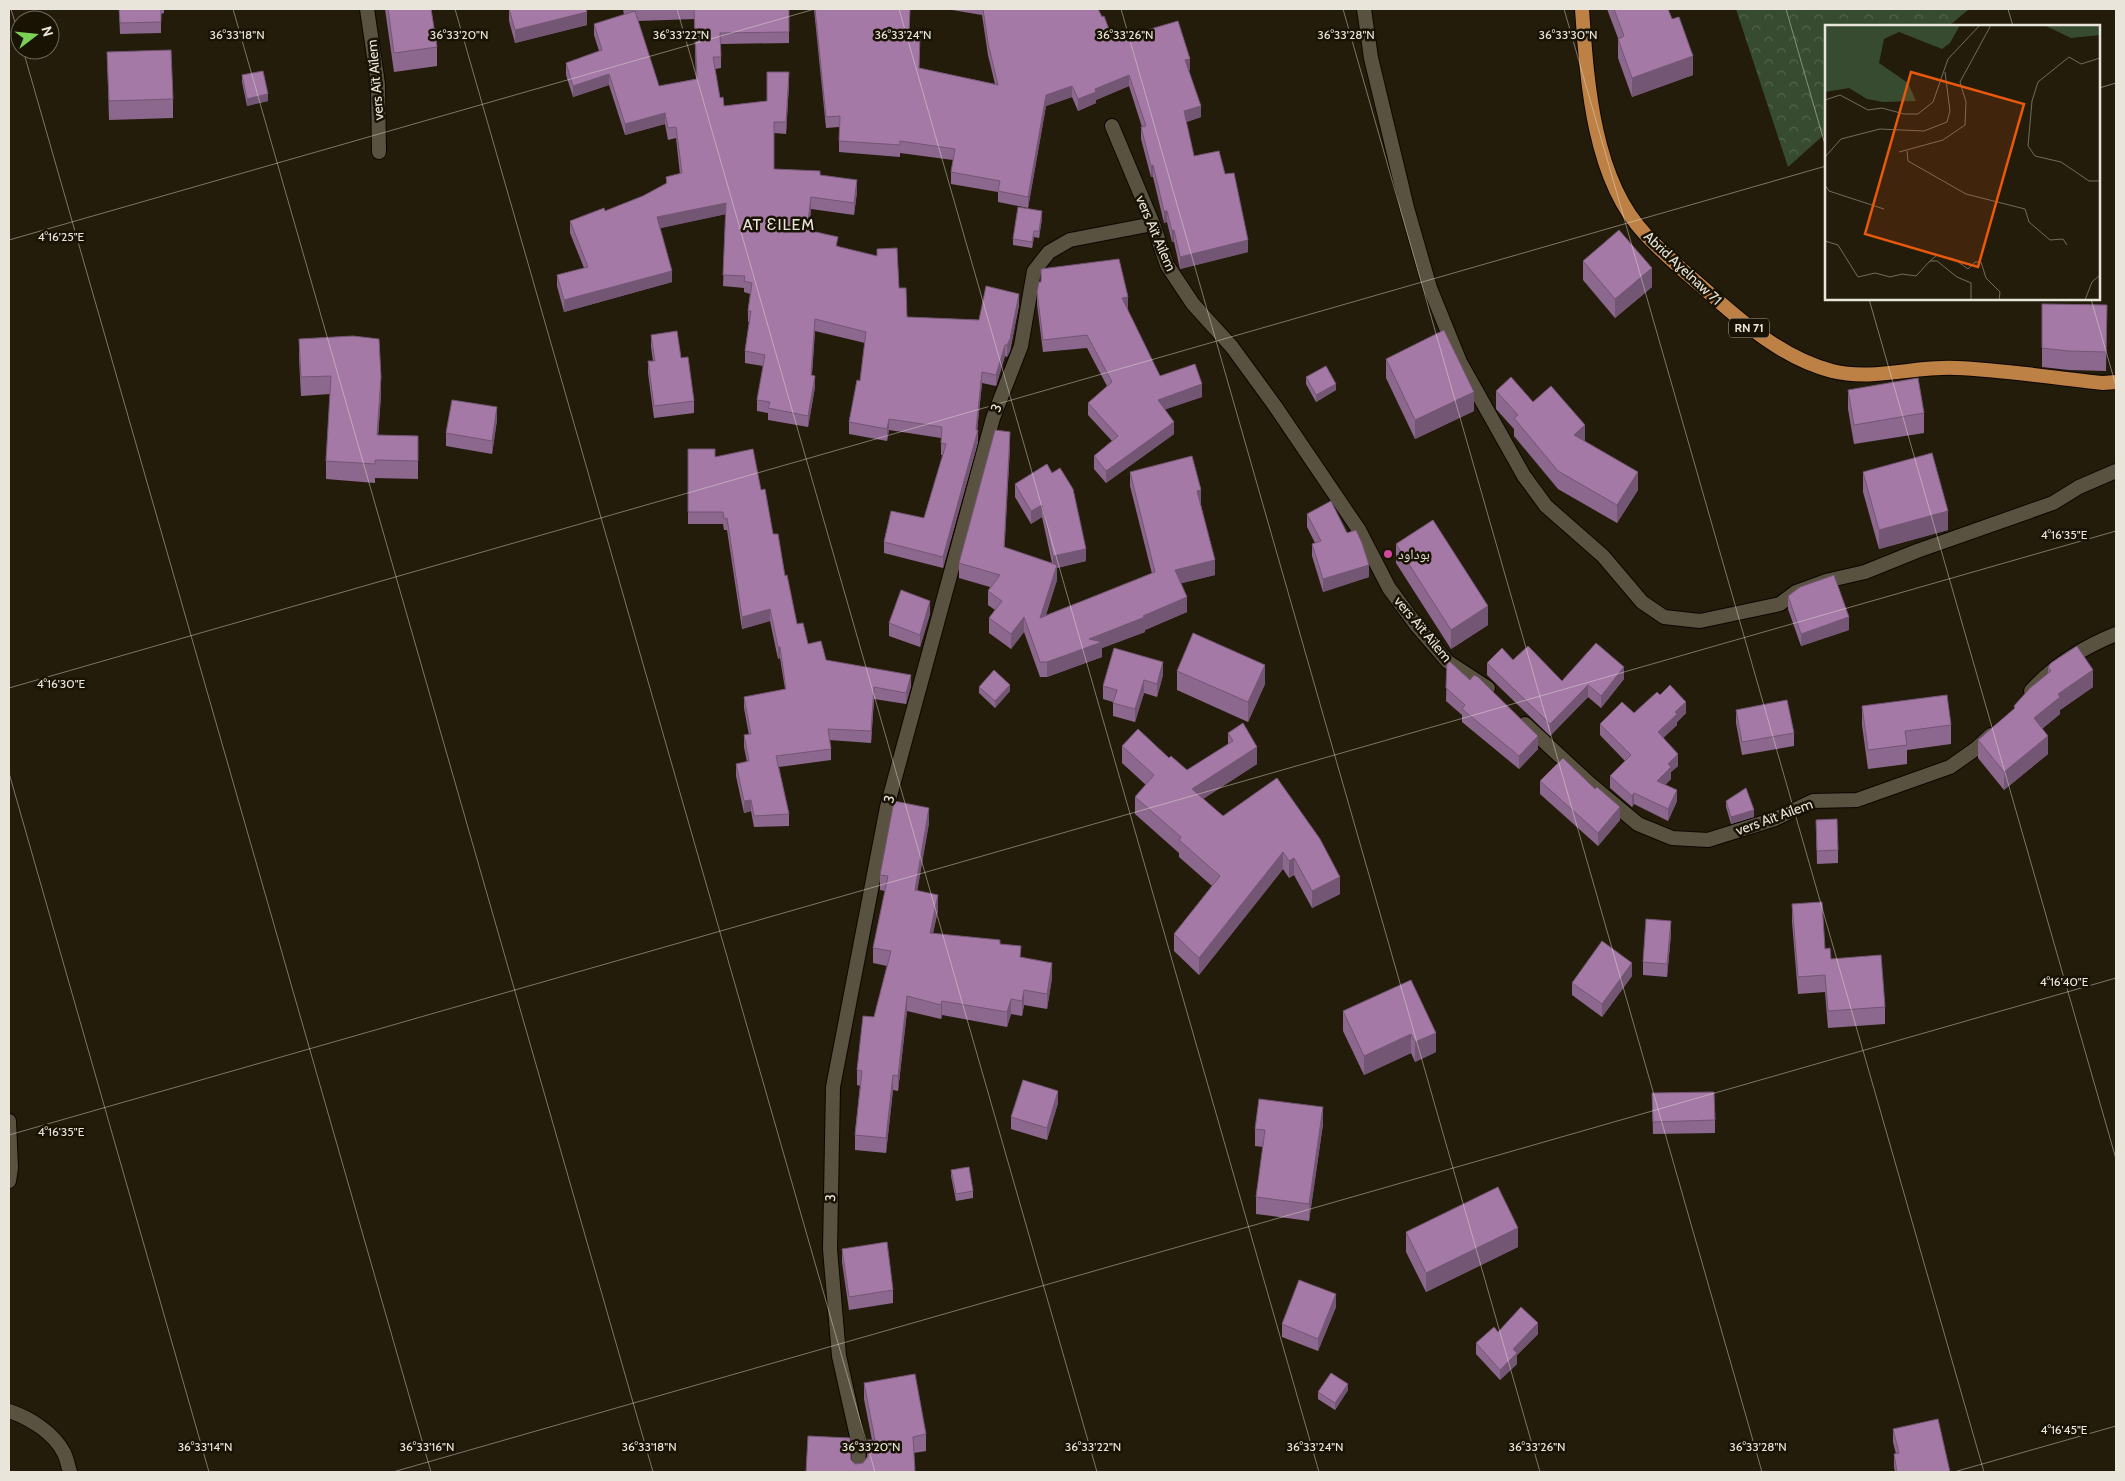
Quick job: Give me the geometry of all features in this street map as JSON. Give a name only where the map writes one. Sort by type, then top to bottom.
[{"type":"main road","name":"Abrid Aɣelnaw 71","points":[[1582,9],[1586,64],[1600,151],[1616,192],[1644,233],[1749,328],[1791,355],[1832,371],[1867,376],[1955,368],[2103,383],[2116,382]]},
{"type":"street","name":"vers Aït Aïlem","points":[[367,9],[378,84],[379,152]]},
{"type":"street","points":[[1364,9],[1371,58],[1407,208],[1430,288],[1460,362],[1524,476],[1546,506],[1603,556],[1642,602],[1664,617],[1700,621],[1780,604],[1796,592],[1826,581],[1865,572],[1917,551],[2053,502],[2079,487],[2116,470]]},
{"type":"street","name":"vers Aït Aïlem","points":[[1112,126],[1153,224],[1167,265],[1193,304],[1232,347],[1275,406],[1359,530],[1389,588],[1417,626],[1448,662],[1483,683],[1497,696]]},
{"type":"street","name":"3","points":[[859,1472],[858,1441],[839,1356],[830,1248],[834,1087],[887,807],[993,418],[1021,346],[1034,271],[1049,252],[1070,240],[1153,224]]},
{"type":"street","points":[[2019,704],[2046,674],[2082,650],[2116,634]]},
{"type":"street","name":"vers Aït Aïlem","points":[[1518,717],[1638,824],[1672,838],[1708,840],[1775,819],[1813,801],[1858,800],[1950,767],[1977,748],[2002,724]]},
{"type":"street","points":[[9,1121],[11,1168],[9,1181]]},
{"type":"street","points":[[9,1410],[48,1432],[64,1453],[70,1472]]},
{"type":"green space","points":[[1736,9],[1969,9],[1950,25],[1825,25],[1825,134],[1788,167]]},
{"type":"building","points":[[119,9],[161,9],[161,22],[120,23]]},
{"type":"building","points":[[388,9],[431,9],[437,47],[394,53]]},
{"type":"building","points":[[509,9],[586,9],[587,12],[515,30]]},
{"type":"building","points":[[624,9],[656,9],[624,10]]},
{"type":"building","points":[[694,9],[789,9],[789,32],[720,33],[721,57],[713,57],[720,98],[723,97],[724,106],[767,101],[767,72],[789,72],[786,122],[774,122],[774,169],[820,171],[820,175],[857,180],[854,203],[811,197],[807,230],[838,237],[836,246],[877,256],[877,249],[897,248],[899,288],[906,288],[907,317],[979,320],[986,286],[1019,294],[1010,339],[1007,345],[1005,345],[996,375],[982,372],[976,430],[978,430],[943,557],[884,542],[891,511],[924,518],[946,444],[941,443],[942,427],[889,419],[887,429],[849,422],[857,380],[860,381],[866,332],[815,319],[811,375],[815,376],[808,416],[768,408],[770,402],[757,400],[765,355],[745,351],[751,311],[748,311],[752,283],[744,281],[745,276],[723,275],[726,203],[657,217],[672,271],[564,300],[557,275],[588,267],[570,221],[604,208],[605,211],[643,196],[667,183],[666,177],[682,173],[676,127],[668,128],[665,113],[625,124],[609,74],[573,86],[566,63],[602,50],[594,24],[635,11],[659,86],[697,79]]},
{"type":"building","points":[[815,9],[910,9],[909,32],[920,33],[919,68],[998,85],[988,43],[983,9],[1098,9],[1102,17],[1104,16],[1113,40],[1178,21],[1190,59],[1185,60],[1201,106],[1184,111],[1194,156],[1219,151],[1225,174],[1234,173],[1248,240],[1180,257],[1174,230],[1172,231],[1167,211],[1164,211],[1153,165],[1151,166],[1141,127],[1146,126],[1129,75],[1095,89],[1096,92],[1078,99],[1072,86],[1046,95],[1028,197],[998,191],[1000,181],[951,172],[955,149],[900,141],[900,145],[839,141],[840,116],[826,117]]},
{"type":"building","points":[[1614,9],[1668,9],[1672,19],[1679,17],[1693,56],[1632,78],[1618,39],[1624,36]]},
{"type":"building","points":[[171,50],[173,99],[109,101],[107,52]]},
{"type":"building","points":[[263,71],[268,94],[247,99],[242,75]]},
{"type":"building","points":[[1018,207],[1042,211],[1039,231],[1034,231],[1032,242],[1013,239]]},
{"type":"building","points":[[1619,230],[1652,268],[1615,299],[1583,261]]},
{"type":"building","points":[[1119,259],[1128,297],[1122,298],[1160,376],[1195,364],[1202,384],[1158,400],[1174,422],[1106,471],[1094,456],[1118,436],[1088,403],[1112,382],[1087,335],[1043,340],[1037,292],[1039,282],[1041,282],[1041,269]]},
{"type":"building","points":[[2042,304],[2107,305],[2106,352],[2042,348]]},
{"type":"building","points":[[1444,330],[1474,392],[1415,420],[1386,359]]},
{"type":"building","points":[[677,331],[681,358],[688,357],[694,401],[654,406],[648,361],[655,361],[651,335]]},
{"type":"building","points":[[353,336],[379,339],[381,377],[377,435],[418,436],[418,461],[375,460],[375,464],[326,461],[331,376],[301,377],[299,339]]},
{"type":"building","points":[[1326,366],[1336,384],[1316,395],[1306,377]]},
{"type":"building","points":[[1511,377],[1533,402],[1551,386],[1585,425],[1574,435],[1638,472],[1617,505],[1558,471],[1514,418],[1518,415],[1496,391]]},
{"type":"building","points":[[1918,378],[1924,413],[1854,425],[1848,390]]},
{"type":"building","points":[[452,400],[497,407],[492,441],[446,433]]},
{"type":"building","points":[[995,430],[1010,432],[1004,547],[1057,565],[1040,618],[1155,572],[1130,472],[1192,456],[1201,490],[1197,491],[1215,560],[1175,570],[1187,597],[1143,616],[1145,617],[1089,639],[1102,642],[1047,662],[1040,662],[1024,617],[1011,634],[989,618],[1002,601],[988,591],[1000,575],[959,563]]},
{"type":"building","points":[[688,449],[715,449],[715,457],[753,449],[761,490],[765,489],[773,534],[778,534],[785,576],[787,575],[797,624],[803,623],[808,644],[821,641],[826,660],[911,675],[906,693],[874,687],[871,731],[828,729],[831,749],[776,756],[789,814],[754,816],[751,800],[744,801],[736,764],[749,761],[744,735],[751,734],[744,697],[786,689],[780,647],[778,647],[770,609],[742,617],[727,518],[724,519],[723,512],[688,512]]},
{"type":"building","points":[[1932,453],[1948,511],[1879,530],[1863,472]]},
{"type":"building","points":[[1047,464],[1052,473],[1060,468],[1073,489],[1086,549],[1053,556],[1042,505],[1031,511],[1015,484]]},
{"type":"building","points":[[1331,501],[1347,533],[1356,530],[1369,565],[1323,579],[1312,544],[1321,541],[1307,514]]},
{"type":"building","points":[[1433,520],[1488,606],[1451,630],[1396,544]]},
{"type":"building","points":[[1834,575],[1849,617],[1801,634],[1788,596],[1800,587]]},
{"type":"building","points":[[901,590],[930,601],[920,635],[889,623]]},
{"type":"building","points":[[1193,633],[1265,665],[1248,702],[1177,671]]},
{"type":"building","points":[[1596,643],[1624,667],[1601,696],[1588,685],[1550,724],[1487,663],[1502,648],[1513,660],[1528,646],[1562,681]]},
{"type":"building","points":[[2077,646],[2093,670],[2058,694],[2060,697],[2034,718],[2048,736],[2004,772],[1978,740],[2015,708],[2014,706],[2030,688],[2051,671],[2048,667],[2051,663]]},
{"type":"building","points":[[1114,648],[1163,662],[1157,684],[1144,680],[1135,709],[1113,703],[1117,690],[1103,686]]},
{"type":"building","points":[[1447,659],[1470,680],[1474,675],[1478,677],[1538,736],[1519,756],[1462,709],[1465,705],[1446,688]]},
{"type":"building","points":[[994,670],[1010,685],[995,701],[979,687]]},
{"type":"building","points":[[1670,685],[1686,702],[1675,712],[1677,714],[1658,732],[1678,754],[1668,764],[1671,767],[1657,781],[1677,790],[1668,809],[1634,793],[1632,796],[1610,776],[1631,755],[1600,724],[1622,702],[1634,713],[1657,692],[1660,695]]},
{"type":"building","points":[[1947,695],[1951,725],[1905,731],[1907,745],[1868,750],[1862,706]]},
{"type":"building","points":[[1787,700],[1794,733],[1742,742],[1736,710]]},
{"type":"building","points":[[1243,723],[1257,747],[1192,789],[1223,816],[1277,778],[1320,839],[1340,877],[1312,891],[1294,858],[1289,861],[1283,852],[1199,958],[1174,934],[1220,876],[1179,840],[1181,837],[1135,797],[1154,775],[1122,746],[1138,729],[1169,758],[1171,756],[1187,770],[1233,741],[1228,733]]},
{"type":"building","points":[[1563,758],[1595,789],[1597,787],[1620,807],[1598,833],[1540,781]]},
{"type":"building","points":[[1746,788],[1754,810],[1731,817],[1726,801]]},
{"type":"building","points":[[894,801],[929,808],[915,890],[938,895],[930,933],[1000,940],[1000,944],[1021,946],[1020,957],[1052,963],[1047,994],[1024,990],[1022,1001],[1011,999],[1007,1012],[942,1001],[941,1005],[907,996],[898,1076],[893,1075],[886,1138],[855,1135],[862,1071],[857,1070],[863,1016],[874,1017],[891,951],[873,948],[888,876],[880,875]]},
{"type":"building","points":[[1837,819],[1838,850],[1817,851],[1816,820]]},
{"type":"building","points":[[1822,902],[1825,949],[1830,948],[1831,959],[1881,955],[1885,1007],[1828,1011],[1825,975],[1798,977],[1792,904]]},
{"type":"building","points":[[1646,919],[1671,921],[1667,964],[1643,962]]},
{"type":"building","points":[[1602,941],[1632,963],[1602,1004],[1572,983]]},
{"type":"building","points":[[1411,980],[1436,1033],[1415,1042],[1411,1034],[1364,1056],[1343,1011]]},
{"type":"building","points":[[1023,1080],[1058,1091],[1047,1128],[1011,1117]]},
{"type":"building","points":[[1714,1092],[1715,1120],[1653,1122],[1652,1093]]},
{"type":"building","points":[[1259,1099],[1323,1107],[1309,1204],[1256,1197],[1265,1130],[1255,1129]]},
{"type":"building","points":[[969,1167],[973,1191],[956,1194],[951,1170]]},
{"type":"building","points":[[1498,1187],[1518,1228],[1426,1273],[1406,1232]]},
{"type":"building","points":[[887,1242],[893,1290],[849,1297],[842,1249]]},
{"type":"building","points":[[1299,1280],[1336,1294],[1318,1339],[1282,1324]]},
{"type":"building","points":[[1521,1307],[1538,1323],[1513,1349],[1517,1353],[1500,1370],[1476,1343],[1494,1327],[1498,1332]]},
{"type":"building","points":[[1331,1373],[1348,1384],[1335,1403],[1318,1392]]},
{"type":"building","points":[[915,1374],[926,1434],[913,1437],[915,1472],[806,1472],[808,1436],[850,1438],[851,1460],[855,1464],[863,1463],[868,1456],[867,1440],[875,1440],[864,1383]]},
{"type":"building","points":[[1938,1419],[1950,1472],[1897,1472],[1894,1454],[1899,1453],[1893,1429]]},
{"type":"place","name":"بوداود","points":[[1388,554]]},
{"type":"district","name":"AT ƐILEM","points":[[779,224]]}]
